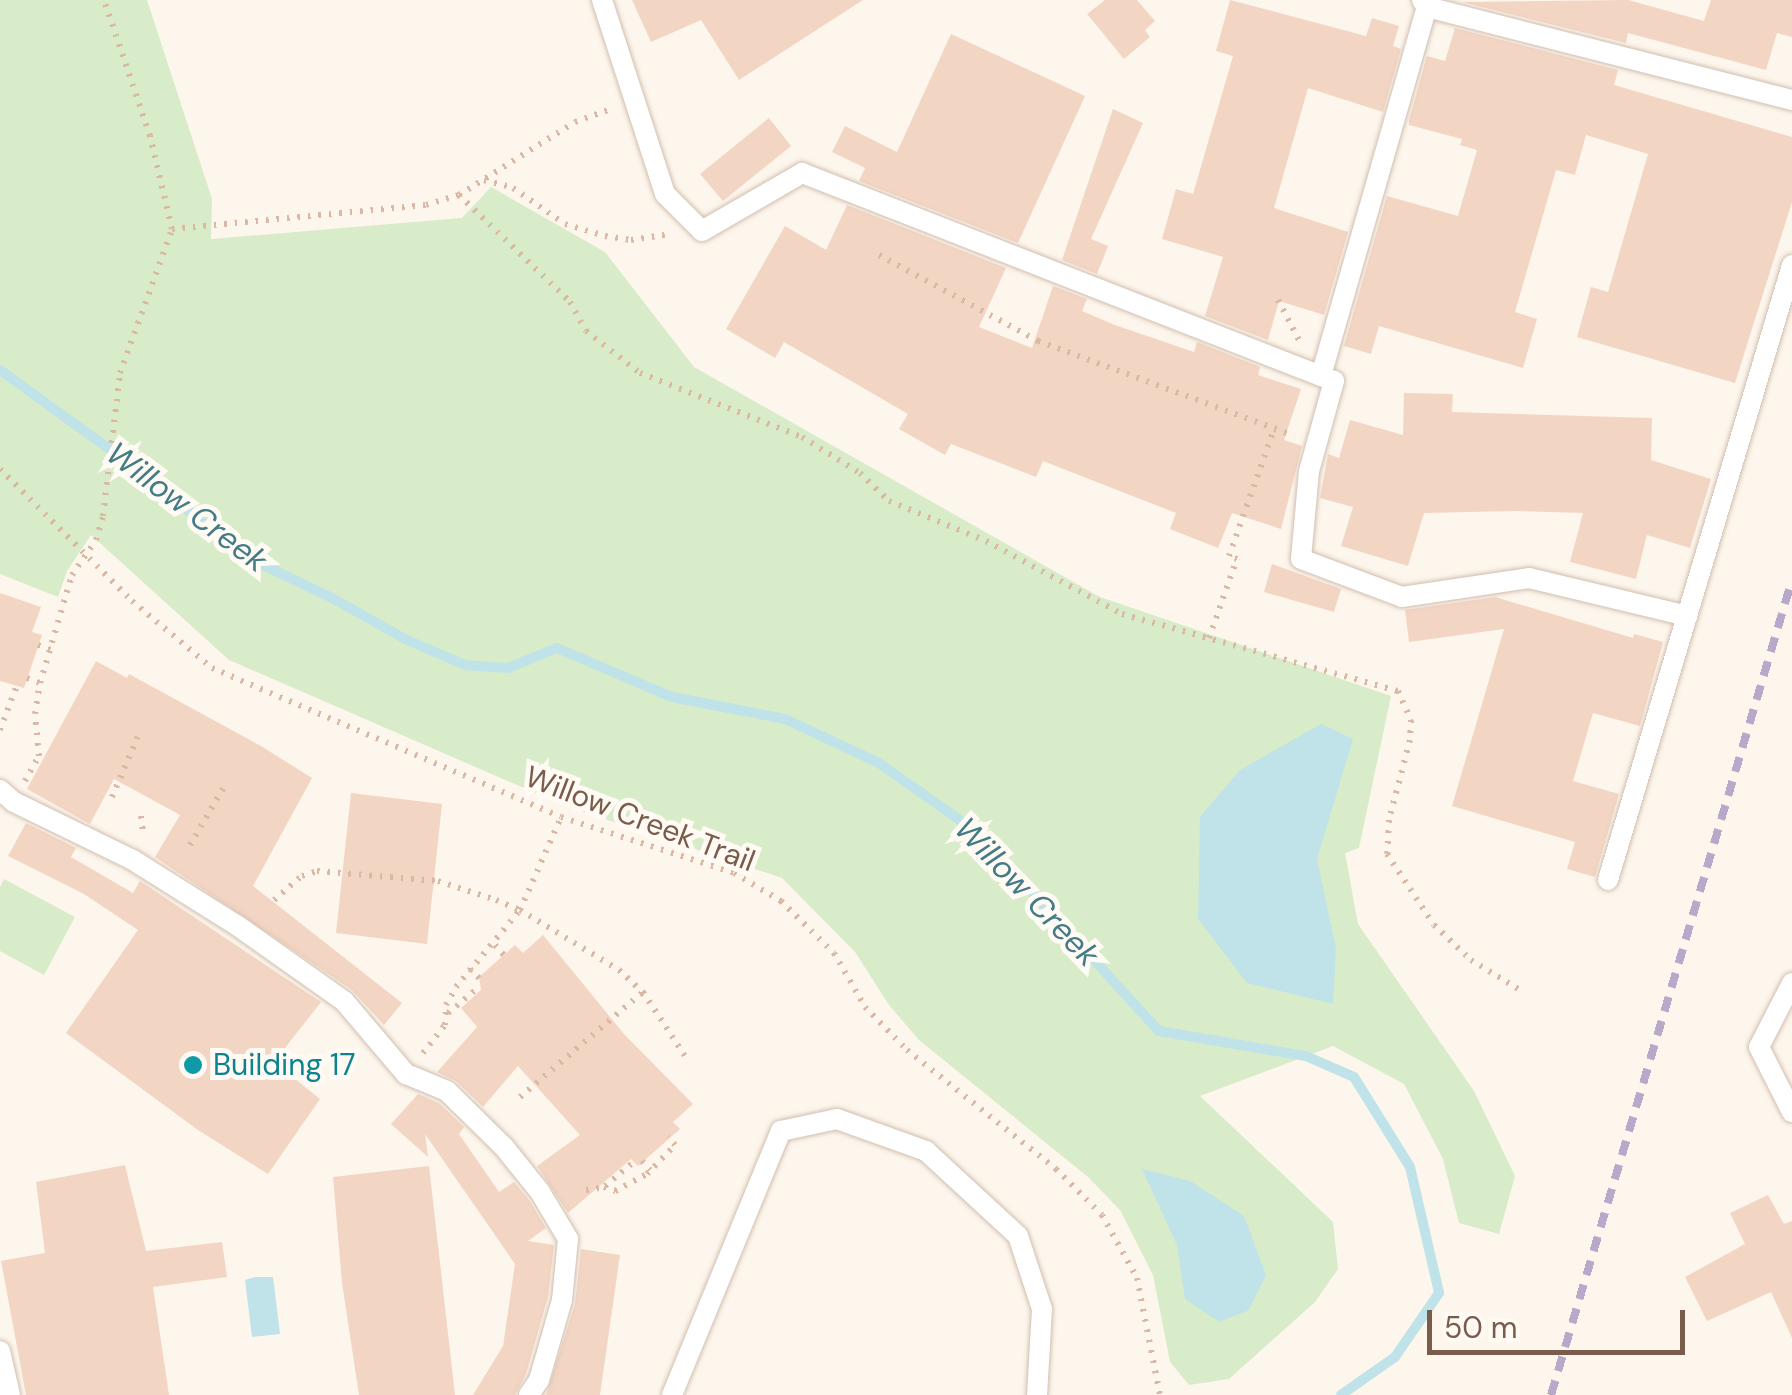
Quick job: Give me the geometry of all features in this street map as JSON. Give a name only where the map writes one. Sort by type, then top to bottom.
[{"type":"lane","points":[[602,0],[665,194],[702,232],[802,173],[1334,381],[1308,472],[1301,559],[1402,596],[1529,578],[1687,616]]},
{"type":"lane","points":[[1312,372],[1424,4],[1792,100]]},
{"type":"lane","points":[[1608,880],[1792,265]]},
{"type":"lane","points":[[0,790],[14,802],[133,860],[344,1001],[406,1074],[447,1091],[504,1148],[540,1192],[568,1239],[562,1300],[539,1380],[529,1395]]},
{"type":"lane","points":[[1792,983],[1759,1047],[1792,1112]]},
{"type":"lane","points":[[672,1395],[781,1131],[837,1119],[926,1152],[1018,1236],[1042,1309],[1037,1395]]},
{"type":"lane","points":[[0,1351],[10,1395]]},
{"type":"path","points":[[22,786],[39,756],[36,714],[40,683],[72,576],[96,540],[127,352],[172,229],[150,136],[104,0]]},
{"type":"path","points":[[172,229],[426,205],[460,195],[575,122],[635,101]]},
{"type":"path","points":[[482,179],[514,188],[565,224],[605,236],[632,240],[702,232]]},
{"type":"path","points":[[460,195],[570,302],[586,331],[640,373],[802,437],[860,473],[889,501],[1002,549],[1122,614],[1398,691],[1411,720],[1410,740],[1389,820],[1387,854],[1434,925],[1472,960],[1520,990]]},
{"type":"path","points":[[879,254],[1038,341],[1297,436],[1302,421]]},
{"type":"path","points":[[1278,300],[1312,372]]},
{"type":"path","points":[[1210,638],[1237,559],[1228,556],[1276,429]]},
{"type":"path","name":"Willow Creek Trail","points":[[0,469],[132,601],[212,668],[560,817],[734,873],[781,901],[834,953],[866,1006],[907,1050],[1056,1169],[1102,1216],[1137,1278],[1160,1395]]},
{"type":"path","points":[[38,645],[50,650]]},
{"type":"path","points":[[27,678],[40,683]]},
{"type":"path","points":[[0,730],[17,685]]},
{"type":"path","points":[[112,797],[138,736]]},
{"type":"path","points":[[190,845],[226,785]]},
{"type":"path","points":[[142,816],[142,832]]},
{"type":"path","points":[[420,1057],[445,1026],[446,1005],[470,969],[495,945],[520,910],[560,817]]},
{"type":"path","points":[[274,900],[302,876],[318,872],[438,882],[520,910],[620,970],[643,992],[687,1059]]},
{"type":"path","points":[[495,945],[505,956]]},
{"type":"path","points":[[448,1014],[479,983],[470,969]]},
{"type":"path","points":[[520,1098],[612,1023],[643,992]]},
{"type":"path","points":[[586,1190],[615,1190],[650,1170],[674,1145],[668,1137]]},
{"type":"path","points":[[604,1187],[638,1161],[650,1170]]},
{"type":"green space","points":[[0,0],[147,0],[212,199],[211,239],[462,218],[491,187],[605,252],[694,367],[1100,597],[1391,696],[1359,848],[1345,853],[1358,924],[1474,1091],[1515,1176],[1499,1234],[1459,1223],[1443,1159],[1404,1084],[1333,1046],[1200,1096],[1333,1222],[1338,1269],[1315,1302],[1229,1379],[1189,1385],[1170,1362],[1153,1275],[1120,1210],[1088,1177],[919,1040],[889,1005],[855,952],[782,878],[563,805],[229,660],[91,535],[67,571],[58,597],[0,574]]},
{"type":"green space","points":[[4,879],[75,917],[44,975],[0,951],[0,887]]},
{"type":"water","points":[[1321,724],[1353,739],[1317,859],[1336,948],[1333,1004],[1247,983],[1198,919],[1200,817],[1240,770]]},
{"type":"water","points":[[1142,1169],[1190,1181],[1244,1216],[1266,1275],[1249,1310],[1219,1322],[1185,1299],[1177,1245]]},
{"type":"water","points":[[273,1277],[280,1334],[252,1337],[245,1280]]},
{"type":"building","points":[[632,0],[863,0],[739,80],[701,20],[651,42]]},
{"type":"building","points":[[1105,0],[1137,0],[1155,21],[1145,30],[1150,37],[1124,59],[1087,14]]},
{"type":"building","points":[[1230,0],[1366,36],[1372,18],[1399,26],[1393,46],[1401,49],[1383,112],[1308,88],[1274,208],[1348,232],[1324,315],[1279,301],[1268,340],[1205,316],[1223,257],[1162,239],[1176,189],[1193,194],[1233,56],[1216,51]]},
{"type":"building","points":[[1628,0],[1704,21],[1711,0],[1792,0],[1792,37],[1777,33],[1766,70],[1628,33],[1626,43],[1462,2]]},
{"type":"building","points":[[1455,28],[1618,70],[1614,85],[1792,137],[1792,202],[1735,383],[1577,337],[1591,287],[1608,292],[1648,154],[1586,135],[1575,175],[1556,170],[1515,312],[1537,319],[1523,368],[1379,326],[1371,354],[1344,346],[1387,196],[1458,216],[1477,150],[1460,145],[1462,139],[1409,125],[1427,56],[1445,61]]},
{"type":"building","points":[[951,34],[1085,96],[1018,243],[859,181],[865,168],[832,152],[845,126],[897,152]]},
{"type":"building","points":[[1113,109],[1143,123],[1091,239],[1108,246],[1097,274],[1062,260]]},
{"type":"building","points":[[769,118],[791,146],[723,201],[700,174]]},
{"type":"building","points":[[847,205],[1006,268],[979,327],[1032,348],[1053,286],[1087,299],[1082,311],[1115,325],[1194,352],[1197,342],[1260,367],[1258,375],[1301,389],[1284,440],[1302,446],[1281,529],[1232,513],[1218,548],[1170,529],[1176,513],[1043,461],[1036,477],[951,444],[945,455],[899,429],[908,414],[784,342],[775,358],[726,329],[785,226],[826,250]]},
{"type":"building","points":[[1404,393],[1453,394],[1452,412],[1652,418],[1651,460],[1711,479],[1690,548],[1647,535],[1636,579],[1570,562],[1583,513],[1515,511],[1424,513],[1408,566],[1341,546],[1353,507],[1320,498],[1328,454],[1339,458],[1350,420],[1403,435]]},
{"type":"building","points":[[1272,564],[1341,589],[1334,612],[1264,592]]},
{"type":"building","points":[[0,593],[41,607],[32,632],[42,635],[24,688],[0,681]]},
{"type":"building","points":[[1495,597],[1633,638],[1634,634],[1663,642],[1640,726],[1593,713],[1573,781],[1619,794],[1595,877],[1567,869],[1575,842],[1452,806],[1504,629],[1409,642],[1405,610]]},
{"type":"building","points":[[96,661],[127,678],[129,674],[312,778],[253,886],[402,1003],[384,1025],[352,990],[155,857],[180,815],[114,779],[90,824],[27,789]]},
{"type":"building","points":[[351,793],[442,804],[427,944],[336,933]]},
{"type":"building","points":[[26,823],[76,848],[71,857],[133,893],[140,881],[321,1002],[274,1062],[320,1099],[268,1174],[198,1130],[66,1033],[138,930],[84,894],[8,856]]},
{"type":"building","points":[[543,935],[624,1034],[693,1104],[673,1122],[680,1129],[638,1166],[631,1159],[568,1213],[537,1166],[580,1135],[518,1066],[483,1107],[456,1081],[437,1072],[477,1027],[461,1008],[481,990],[479,977],[515,945],[523,953]]},
{"type":"building","points":[[418,1094],[439,1103],[464,1127],[459,1134],[499,1192],[514,1182],[529,1200],[546,1228],[528,1241],[554,1245],[548,1297],[526,1374],[515,1395],[473,1395],[503,1346],[515,1264],[425,1134],[428,1157],[391,1124]]},
{"type":"building","points":[[125,1165],[146,1251],[222,1242],[227,1277],[153,1287],[169,1395],[26,1395],[1,1261],[45,1253],[36,1182]]},
{"type":"building","points":[[429,1166],[455,1395],[359,1395],[342,1283],[333,1177]]},
{"type":"building","points":[[1768,1195],[1784,1224],[1792,1221],[1792,1338],[1771,1292],[1707,1321],[1685,1277],[1745,1244],[1730,1213]]},
{"type":"building","points":[[581,1249],[620,1255],[600,1395],[546,1395],[575,1304]]},
{"type":"waterway","name":"Willow Creek","points":[[0,370],[147,476],[238,553],[334,599],[405,639],[465,665],[508,668],[557,648],[672,697],[785,719],[879,763],[978,833],[1159,1031],[1306,1056],[1354,1077],[1410,1167],[1439,1293],[1395,1357],[1341,1395]]},
{"type":"railway","points":[[1551,1395],[1792,580]]},
{"type":"place","name":"Building 17","points":[[193,1065]]}]
